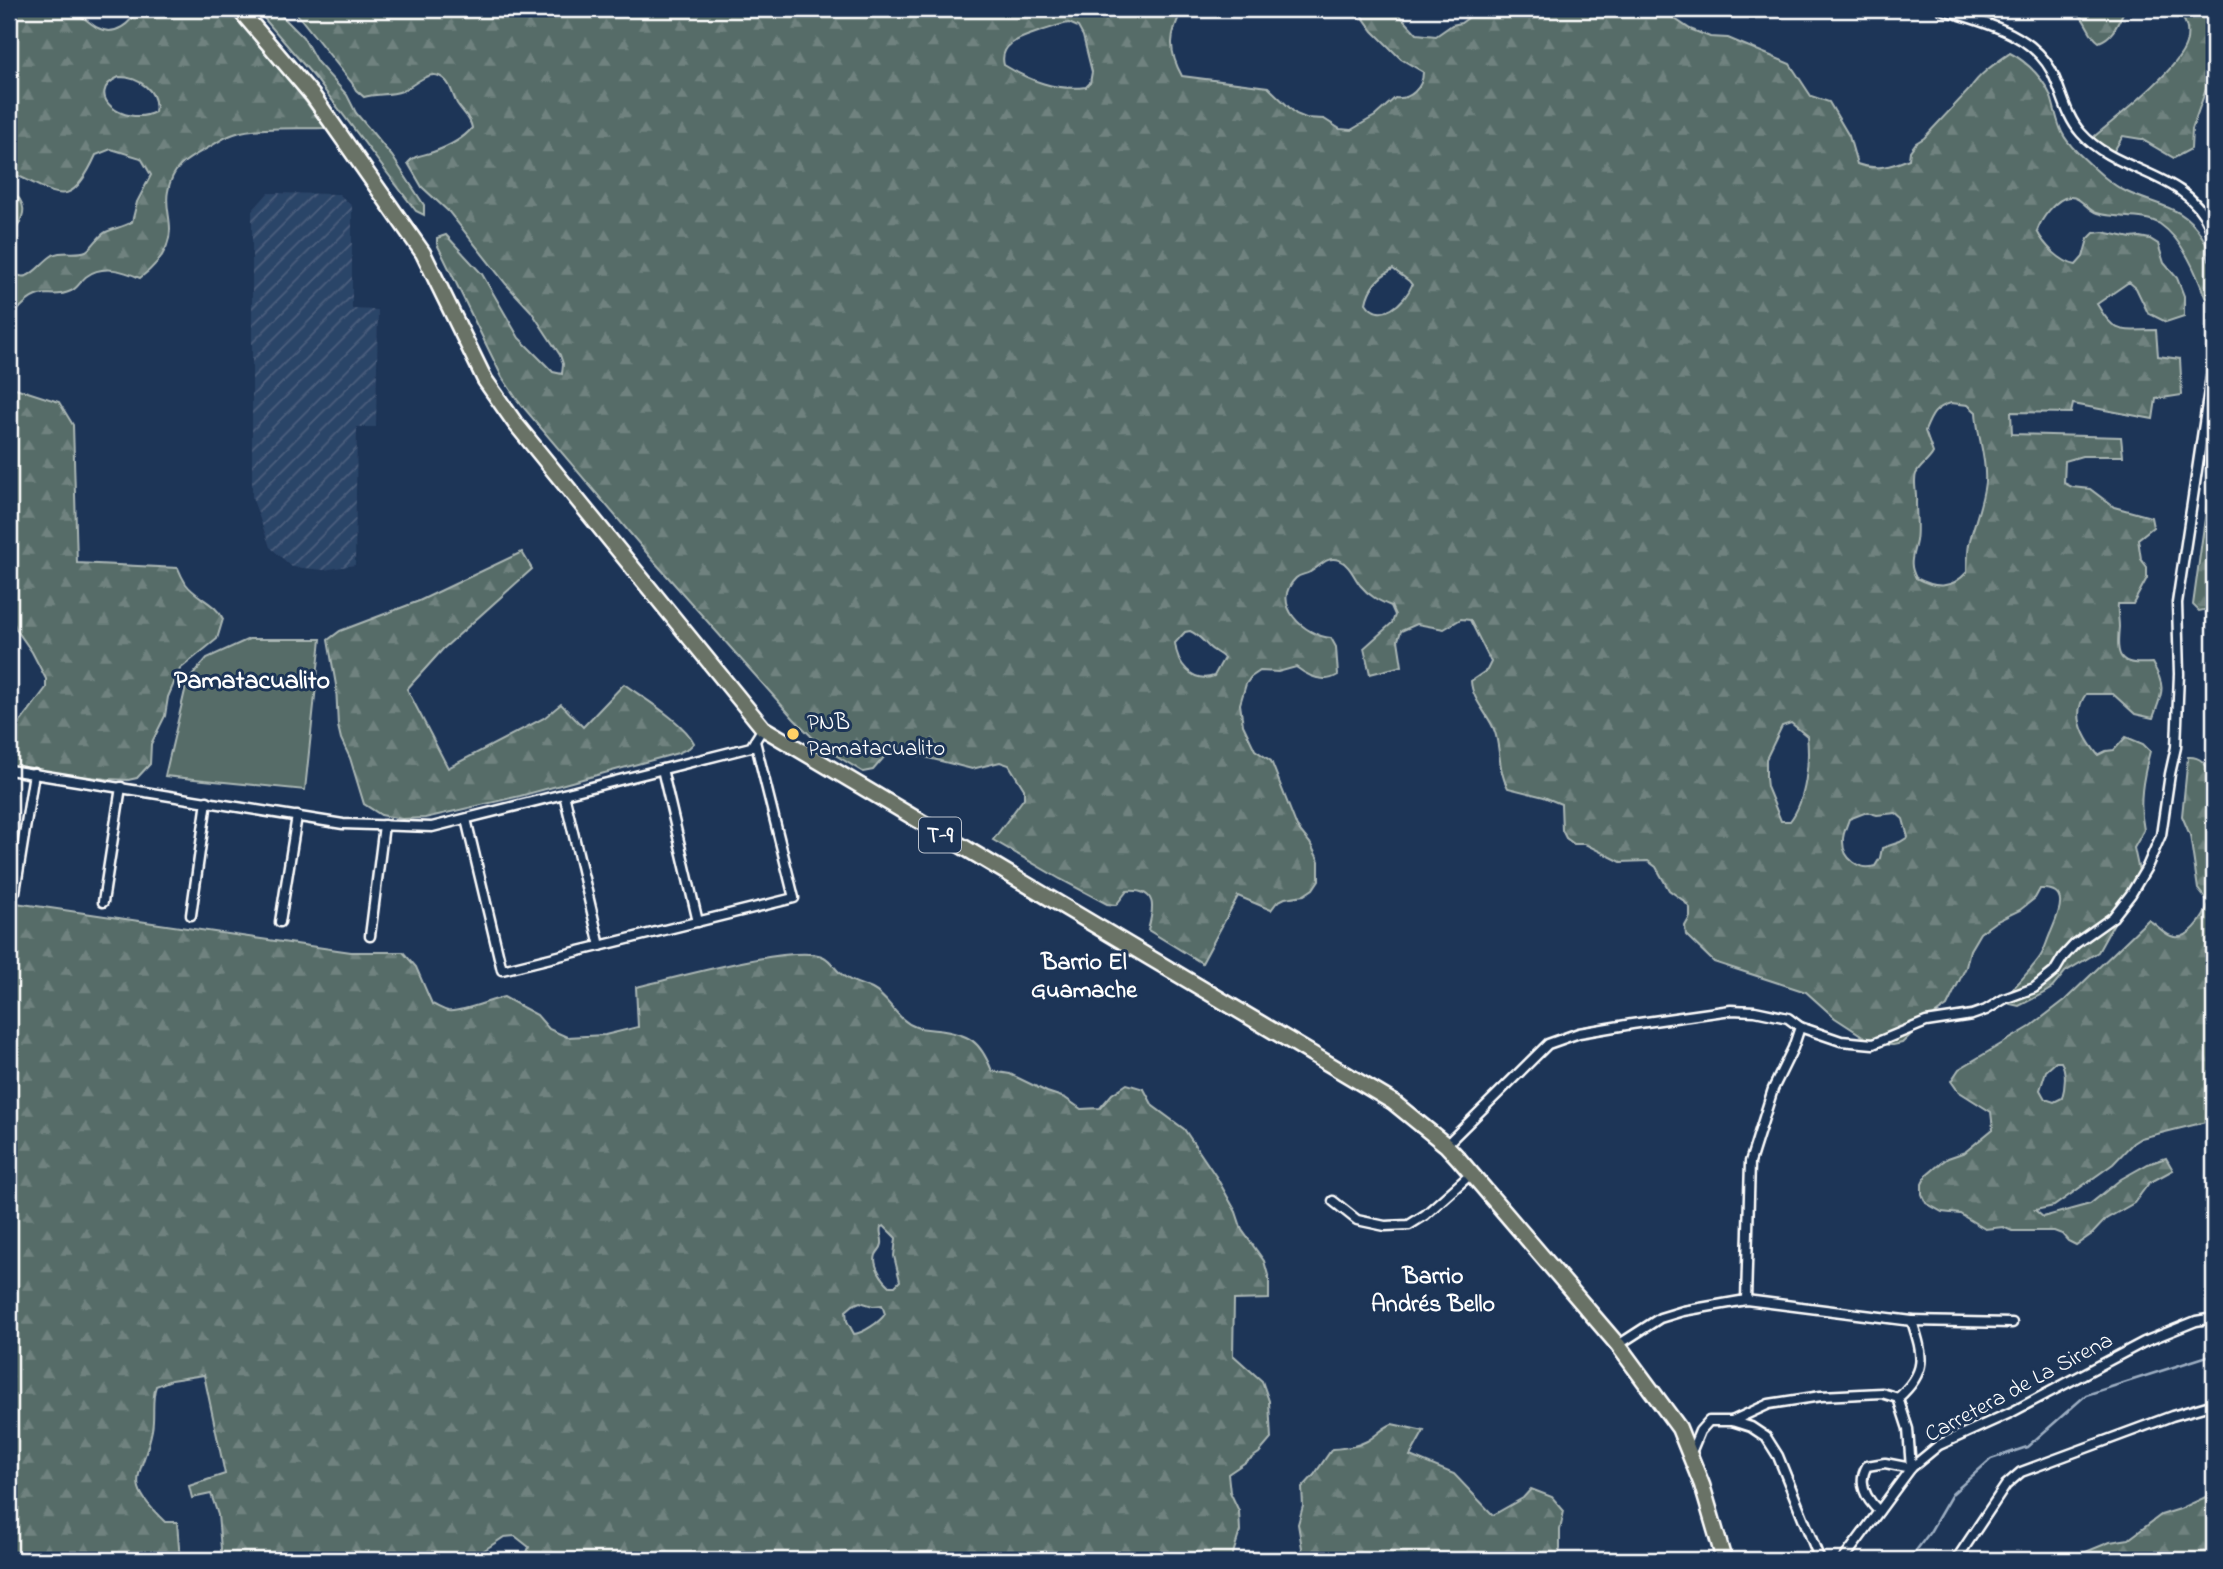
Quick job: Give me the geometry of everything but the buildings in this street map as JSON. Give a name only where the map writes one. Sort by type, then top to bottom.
[{"type":"highway","name":"T-9","points":[[239,9],[313,96],[423,253],[485,380],[515,424],[759,734],[794,748],[1393,1102],[1446,1145],[1618,1345],[1679,1428],[1702,1485],[1724,1560]]},
{"type":"street","points":[[1941,9],[2005,30],[2034,47],[2051,71],[2066,109],[2080,133],[2100,150],[2169,183],[2194,201],[2210,227],[2214,257]]},
{"type":"street","points":[[1446,1145],[1548,1044],[1579,1033],[1731,1010],[1755,1011],[1788,1018],[1800,1027],[1841,1041],[1873,1044],[1926,1022],[1972,1015],[2034,988],[2054,972],[2075,944],[2113,917],[2147,867],[2161,835],[2176,747],[2179,674],[2177,603],[2214,357]]},
{"type":"street","points":[[9,770],[343,824],[432,827],[751,747],[759,734]]},
{"type":"street","points":[[466,819],[502,970],[794,898],[759,734]]},
{"type":"street","points":[[662,769],[698,922]]},
{"type":"street","points":[[15,891],[34,773]]},
{"type":"street","points":[[103,902],[121,787]]},
{"type":"street","points":[[564,794],[600,946]]},
{"type":"street","points":[[191,915],[207,802]]},
{"type":"street","points":[[280,922],[297,816]]},
{"type":"street","points":[[370,936],[384,825]]},
{"type":"street","points":[[1746,1300],[1751,1162],[1773,1089],[1800,1027]]},
{"type":"street","points":[[1333,1201],[1357,1220],[1385,1226],[1409,1225],[1425,1215],[1471,1174]]},
{"type":"street","points":[[1618,1345],[1660,1318],[1683,1311],[1746,1300],[1912,1321],[2012,1323]]},
{"type":"street","name":"Carretera de La Sirena","points":[[1843,1560],[1911,1468],[1939,1445],[2012,1412],[2144,1342],[2196,1321],[2214,1318]]},
{"type":"street","points":[[1898,1398],[1913,1385],[1920,1369],[1921,1349],[1912,1321]]},
{"type":"street","points":[[1732,1421],[1769,1404],[1821,1396],[1882,1393],[1898,1398]]},
{"type":"street","points":[[1879,1511],[1870,1503],[1863,1489],[1862,1475],[1867,1466],[1885,1463],[1911,1468],[1908,1429],[1898,1398]]},
{"type":"street","points":[[1956,1560],[2006,1485],[2021,1472],[2172,1416],[2214,1404]]},
{"type":"street","points":[[1690,1455],[1700,1431],[1709,1421],[1732,1421],[1751,1427],[1766,1437],[1778,1456],[1819,1560]]},
{"type":"shaded area","points":[[268,193],[339,194],[352,206],[352,309],[378,310],[376,427],[357,427],[355,565],[324,570],[292,567],[270,547],[252,497],[252,211]]},
{"type":"green space","points":[[9,9],[72,13],[98,28],[110,31],[127,24],[138,9],[228,9],[284,72],[325,128],[243,131],[192,157],[181,165],[170,183],[167,196],[170,229],[168,244],[157,263],[146,273],[140,278],[113,270],[93,272],[71,291],[43,294],[30,299],[9,320],[9,267],[15,274],[27,276],[53,255],[86,251],[103,234],[132,222],[137,202],[151,175],[141,158],[111,149],[96,155],[77,186],[68,192],[59,194],[49,191],[9,172]],"holes":[[[119,77],[140,83],[151,92],[155,112],[131,116],[111,106],[105,91],[109,84]]]},
{"type":"green space","points":[[256,9],[275,9],[303,37],[317,62],[347,95],[356,113],[392,156],[424,205],[424,215],[416,211],[316,79]]},
{"type":"green space","points":[[293,9],[1183,9],[1172,42],[1174,58],[1182,76],[1268,87],[1296,114],[1306,118],[1324,119],[1340,129],[1351,130],[1375,116],[1395,98],[1406,97],[1415,92],[1421,83],[1423,72],[1401,59],[1373,31],[1362,16],[1362,9],[1394,9],[1417,34],[1436,36],[1468,18],[1464,9],[1663,9],[1690,29],[1710,37],[1728,38],[1790,64],[1811,96],[1829,102],[1849,136],[1857,164],[1877,167],[1890,166],[1909,159],[1910,151],[1916,143],[1924,138],[1982,74],[2010,53],[2030,67],[2041,79],[2052,100],[2063,134],[2077,152],[2100,174],[2120,188],[2169,208],[2187,219],[2203,238],[2214,268],[2213,300],[2205,297],[2182,248],[2160,224],[2146,219],[2097,213],[2073,197],[2059,201],[2045,215],[2037,231],[2053,252],[2070,263],[2076,265],[2083,257],[2088,239],[2094,233],[2140,237],[2158,244],[2164,263],[2177,278],[2184,296],[2184,316],[2166,322],[2148,313],[2136,288],[2129,282],[2097,304],[2109,322],[2120,329],[2156,330],[2158,356],[2180,359],[2182,395],[2156,399],[2153,419],[2073,404],[2071,413],[2011,412],[2012,434],[2121,437],[2123,456],[2082,456],[2065,461],[2064,483],[2090,489],[2114,507],[2151,517],[2153,527],[2138,539],[2141,559],[2147,567],[2147,578],[2133,604],[2118,604],[2118,646],[2119,653],[2126,661],[2152,663],[2160,679],[2161,696],[2153,718],[2135,714],[2113,694],[2086,694],[2080,710],[2084,734],[2098,755],[2114,750],[2126,737],[2143,744],[2150,751],[2142,790],[2144,830],[2134,848],[2140,876],[2098,952],[2065,972],[2052,988],[2019,1006],[2010,1004],[2008,994],[2042,954],[2059,910],[2059,897],[2056,892],[2040,889],[2035,898],[2020,910],[1980,933],[1970,950],[1966,967],[1947,1006],[1924,1022],[1902,1043],[1875,1044],[1835,1018],[1806,992],[1714,962],[1686,935],[1685,926],[1690,917],[1690,908],[1669,890],[1656,867],[1648,861],[1621,862],[1585,844],[1574,844],[1566,838],[1562,830],[1561,804],[1508,788],[1495,732],[1472,688],[1471,681],[1487,670],[1491,662],[1470,620],[1461,619],[1444,629],[1417,624],[1401,631],[1398,640],[1402,666],[1370,674],[1364,648],[1392,623],[1395,615],[1391,606],[1363,589],[1346,564],[1331,559],[1296,578],[1286,598],[1288,608],[1301,625],[1321,636],[1331,638],[1336,647],[1338,675],[1327,679],[1317,678],[1296,667],[1278,672],[1260,671],[1246,684],[1240,704],[1243,725],[1255,750],[1271,761],[1297,827],[1310,843],[1319,861],[1319,880],[1313,889],[1304,895],[1285,898],[1277,902],[1271,910],[1238,896],[1202,963],[1148,930],[1152,907],[1149,897],[1144,893],[1127,891],[1116,905],[1107,904],[993,840],[1024,798],[1024,789],[1009,765],[1000,762],[972,769],[913,754],[894,753],[885,756],[873,770],[863,772],[821,746],[794,719],[652,559],[518,401],[502,377],[437,244],[437,238],[446,235],[482,274],[519,338],[553,372],[562,374],[563,364],[531,311],[449,212],[422,187],[408,163],[454,142],[472,128],[448,83],[435,75],[429,76],[402,91],[364,97]],"holes":[[[1069,23],[1078,27],[1083,36],[1092,72],[1090,83],[1086,87],[1075,88],[1044,84],[1004,65],[1003,57],[1009,46],[1028,36]],[[1393,269],[1412,285],[1409,292],[1392,309],[1378,312],[1366,303],[1372,287]],[[1951,403],[1968,405],[1976,412],[1985,473],[1983,497],[1969,544],[1967,572],[1955,582],[1943,586],[1916,578],[1912,564],[1917,532],[1915,477],[1933,453],[1925,431],[1931,417],[1941,407]],[[1185,632],[1196,634],[1224,658],[1214,676],[1199,677],[1182,664],[1175,643]],[[1791,723],[1807,736],[1806,780],[1800,803],[1790,821],[1781,821],[1767,787],[1766,759],[1782,726]],[[1867,812],[1877,815],[1896,813],[1903,819],[1908,837],[1882,848],[1875,866],[1864,867],[1853,862],[1846,854],[1843,836],[1849,819]]]},
{"type":"green space","points":[[2072,9],[2125,9],[2112,33],[2099,42],[2081,16]]},
{"type":"green space","points":[[2175,9],[2213,9],[2211,23],[2214,33],[2214,59],[2192,129],[2191,149],[2174,158],[2141,139],[2123,136],[2109,159],[2089,141],[2158,81],[2181,55],[2186,44],[2187,29],[2182,16]]},
{"type":"green space","points":[[9,188],[18,196],[23,211],[9,247]]},
{"type":"green space","points":[[9,386],[59,402],[73,425],[77,563],[178,568],[190,589],[216,609],[223,619],[217,639],[180,669],[168,697],[165,716],[151,744],[150,764],[137,778],[107,779],[38,771],[9,764],[9,733],[46,688],[46,679],[16,629],[9,610]]},
{"type":"green space","points":[[2214,454],[2214,608],[2199,611],[2193,605]]},
{"type":"green space","points":[[522,552],[532,569],[443,649],[407,689],[448,768],[544,718],[561,704],[583,727],[624,684],[682,727],[694,743],[678,753],[520,796],[425,818],[402,819],[381,815],[364,804],[350,758],[341,739],[328,640],[340,631],[419,601]]},
{"type":"green space","points":[[249,639],[321,639],[305,790],[165,776],[187,682],[207,658]]},
{"type":"green space","points":[[2188,757],[2193,757],[2204,763],[2214,778],[2214,1120],[2141,1138],[2113,1164],[2054,1206],[2035,1210],[2043,1217],[2090,1204],[2121,1179],[2148,1164],[2166,1158],[2173,1170],[2149,1183],[2134,1203],[2106,1219],[2092,1234],[2076,1245],[2054,1231],[2012,1231],[2003,1227],[1985,1229],[1960,1214],[1942,1212],[1926,1203],[1922,1184],[1926,1176],[1948,1158],[1965,1152],[1993,1129],[1991,1112],[1958,1091],[1951,1081],[1959,1069],[2030,1027],[2065,1000],[2148,920],[2168,935],[2177,937],[2189,932],[2204,915],[2209,903],[2198,889],[2190,835],[2182,816]],"holes":[[[2056,1062],[2061,1062],[2065,1075],[2064,1089],[2062,1098],[2054,1102],[2045,1099],[2040,1090],[2046,1071]]]},
{"type":"green space","points":[[9,902],[351,952],[403,952],[416,967],[432,1004],[454,1011],[504,997],[537,1015],[549,1029],[567,1037],[605,1035],[638,1027],[636,987],[762,958],[809,954],[824,957],[847,978],[878,993],[909,1024],[957,1034],[972,1040],[983,1052],[992,1071],[1010,1074],[1065,1098],[1081,1109],[1100,1108],[1112,1094],[1127,1084],[1144,1089],[1153,1106],[1184,1129],[1217,1178],[1236,1212],[1242,1230],[1264,1261],[1269,1279],[1269,1299],[1234,1300],[1233,1355],[1262,1381],[1269,1401],[1271,1439],[1259,1453],[1228,1474],[1230,1492],[1239,1511],[1240,1531],[1231,1560],[524,1560],[529,1547],[515,1536],[504,1537],[480,1553],[480,1560],[222,1560],[218,1515],[211,1494],[192,1498],[189,1486],[225,1474],[204,1375],[171,1380],[156,1386],[152,1430],[138,1479],[143,1497],[151,1508],[165,1522],[177,1522],[180,1560],[9,1560]],"holes":[[[884,1226],[896,1238],[894,1256],[900,1281],[895,1286],[890,1286],[884,1280],[875,1259],[881,1248],[880,1231]],[[860,1302],[873,1306],[882,1305],[885,1314],[871,1327],[854,1334],[847,1321],[846,1311]]]},
{"type":"green space","points":[[1392,1424],[1424,1431],[1410,1456],[1454,1474],[1493,1515],[1523,1498],[1531,1489],[1552,1497],[1564,1511],[1560,1549],[1556,1560],[1304,1560],[1298,1524],[1303,1506],[1302,1488],[1332,1449],[1363,1443]]},
{"type":"green space","points":[[2214,1493],[2214,1560],[2056,1560],[2076,1556],[2110,1542],[2129,1539],[2161,1515]]},
{"type":"waterway","points":[[1909,1560],[1930,1532],[1952,1494],[1991,1459],[2027,1447],[2086,1395],[2214,1354]]},
{"type":"place","name":"PNB Pamatacualito","points":[[793,734]]},
{"type":"district","name":"Pamatacualito","points":[[252,679]]},
{"type":"district","name":"Barrio El Guamache","points":[[1084,975]]},
{"type":"district","name":"Barrio Andrés Bello","points":[[1433,1289]]}]
